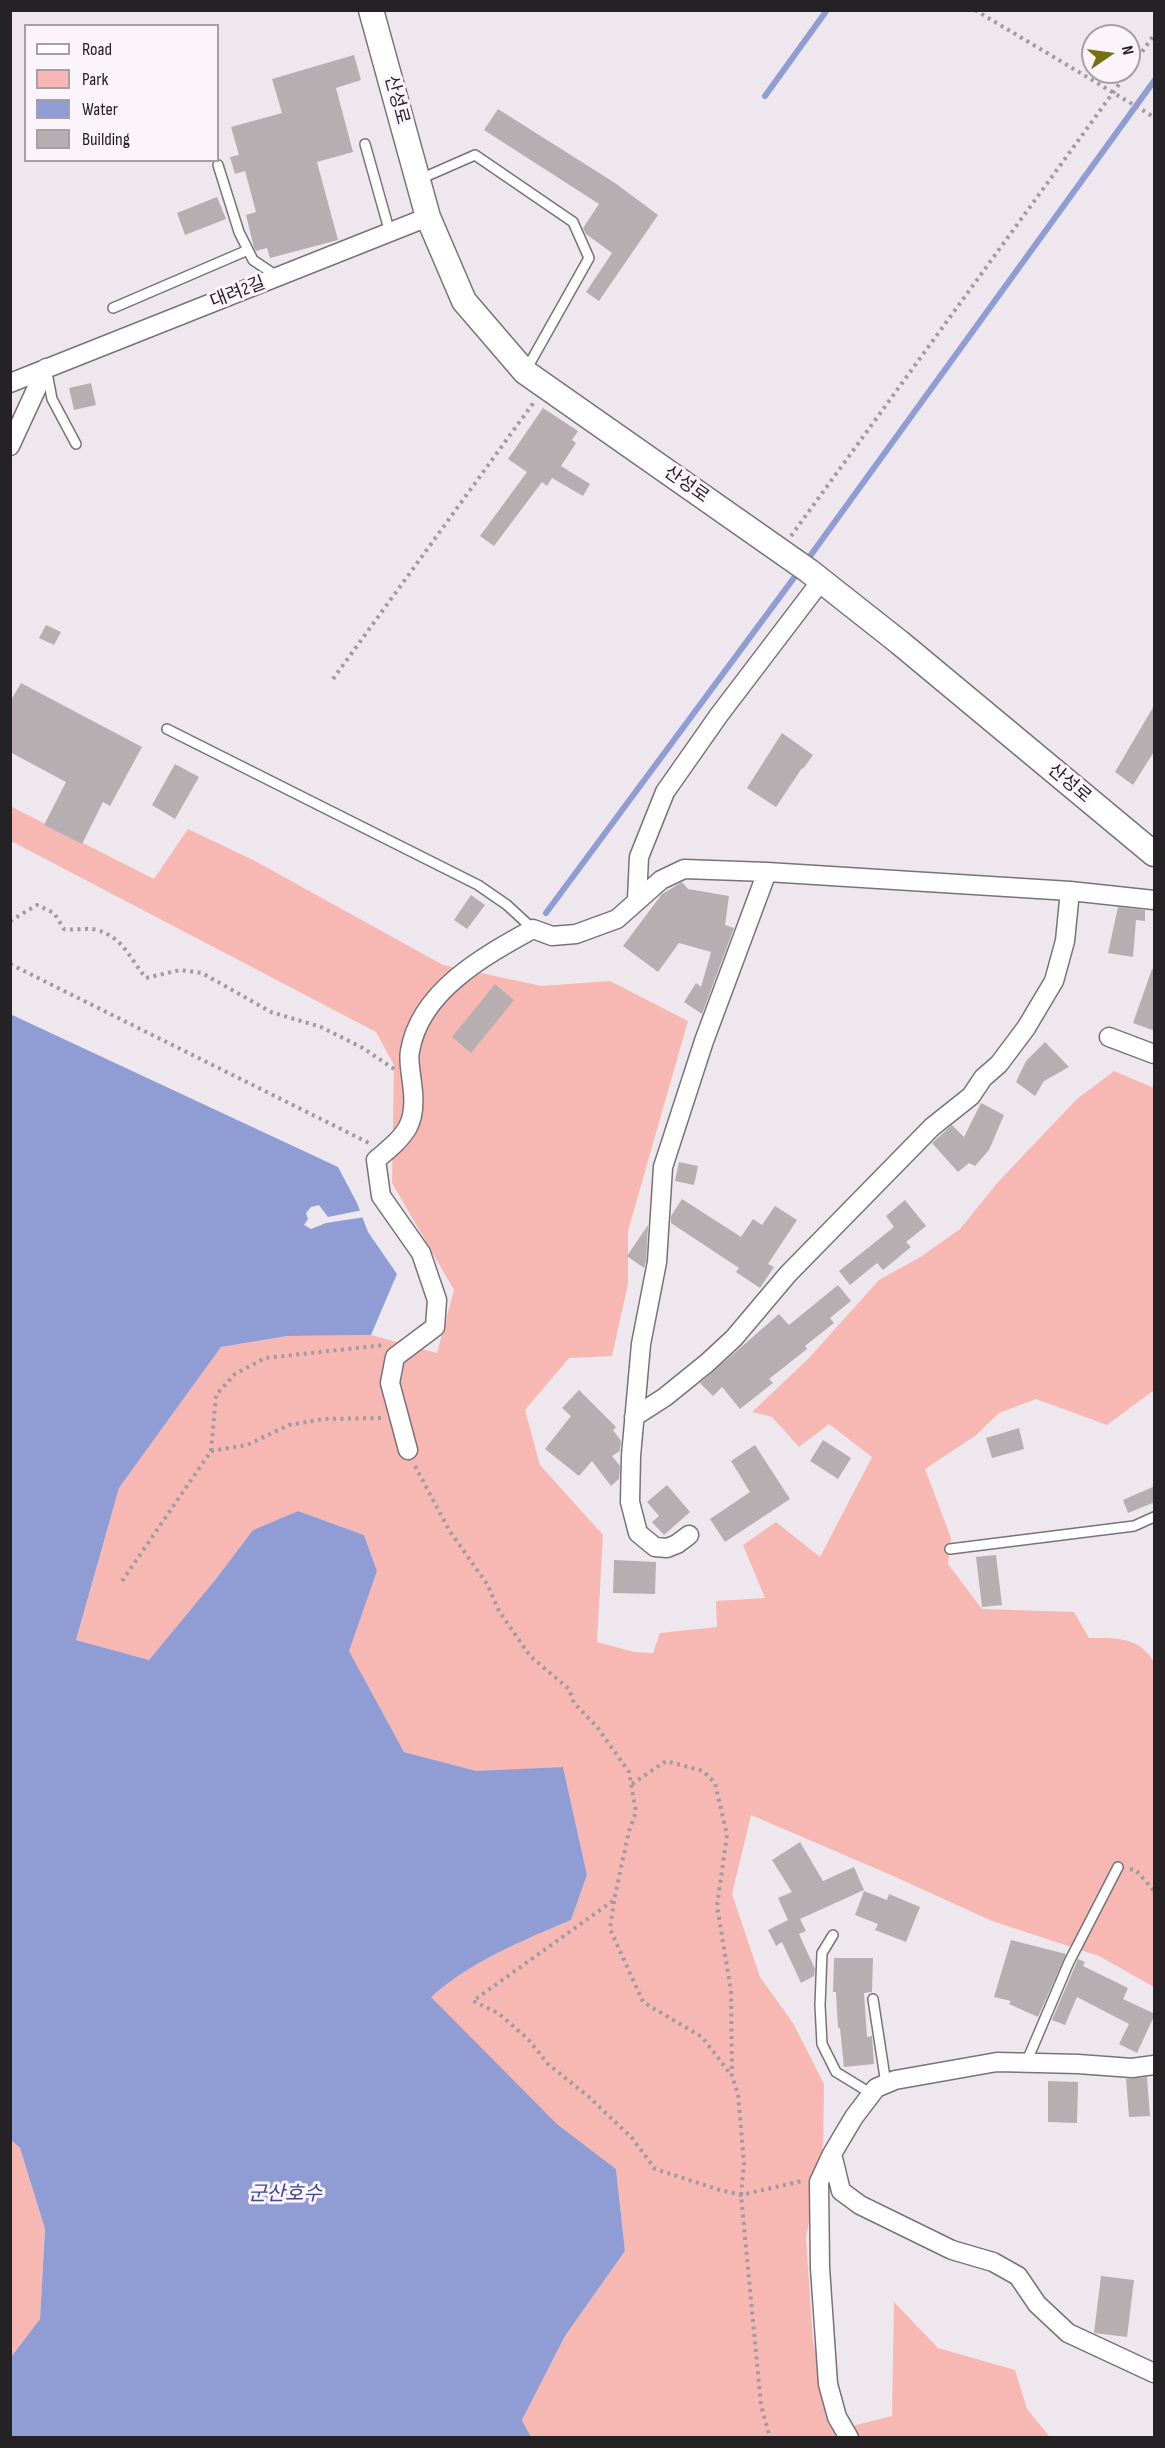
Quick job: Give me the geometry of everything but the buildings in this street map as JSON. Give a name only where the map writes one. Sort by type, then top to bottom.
[{"type":"street","name":"산성로","points":[[371,10],[429,217],[464,301],[525,372],[815,576],[906,648],[1155,854]]},
{"type":"street","name":"대려2길","points":[[11,381],[429,217]]},
{"type":"street","points":[[10,446],[46,368]]},
{"type":"street","points":[[637,898],[639,857],[665,792],[815,576]]},
{"type":"street","points":[[408,1450],[390,1383],[395,1357],[435,1327],[437,1300],[421,1253],[381,1196],[376,1160],[400,1140],[413,1119],[415,1104],[409,1052],[417,1027],[431,1003],[490,953],[533,929],[552,936],[576,934],[616,919],[637,898],[661,880],[684,869],[1070,891],[1155,900]]},
{"type":"street","points":[[688,1534],[677,1544],[667,1548],[655,1547],[638,1533],[630,1502],[633,1417],[641,1344],[657,1262],[663,1167],[704,1041],[767,872]]},
{"type":"street","points":[[633,1417],[707,1364],[734,1338],[788,1274],[932,1127],[970,1096],[983,1078],[999,1064],[1026,1028],[1054,981],[1065,941],[1070,891]]},
{"type":"street","points":[[1109,1037],[1155,1054]]},
{"type":"street","points":[[849,2438],[837,2417],[828,2384],[820,2268],[819,2182],[822,2172],[854,2117],[879,2089],[895,2080],[997,2062],[1132,2068],[1155,2065]]},
{"type":"street","points":[[832,2154],[841,2191],[860,2205],[952,2250],[993,2262],[1018,2276],[1037,2304],[1068,2333],[1155,2373]]},
{"type":"lane","points":[[364,144],[390,233]]},
{"type":"lane","points":[[418,180],[475,155],[573,222],[589,258],[525,372]]},
{"type":"lane","points":[[218,165],[239,232],[253,260],[278,277]]},
{"type":"lane","points":[[113,308],[248,250]]},
{"type":"lane","points":[[46,368],[52,399],[76,444]]},
{"type":"lane","points":[[168,729],[478,885],[507,905],[533,929]]},
{"type":"lane","points":[[950,1549],[1134,1526],[1155,1517]]},
{"type":"lane","points":[[1026,2063],[1069,1962],[1118,1867]]},
{"type":"lane","points":[[833,1935],[822,1953],[820,2005],[822,2044],[836,2072],[879,2089],[873,1999]]},
{"type":"path","points":[[975,10],[1155,117]]},
{"type":"path","points":[[1141,54],[1155,35]]},
{"type":"path","points":[[780,551],[1119,84]]},
{"type":"path","points":[[333,679],[545,386]]},
{"type":"path","points":[[10,921],[38,905],[54,913],[64,929],[75,931],[95,929],[116,938],[127,948],[137,968],[146,978],[180,970],[202,973],[271,1011],[321,1028],[363,1048],[398,1072],[411,1073]]},
{"type":"path","points":[[10,964],[386,1152]]},
{"type":"path","points":[[122,1581],[211,1451],[216,1395],[235,1374],[265,1358],[391,1344]]},
{"type":"path","points":[[211,1451],[247,1445],[289,1425],[324,1419],[382,1418],[408,1450],[448,1530],[488,1584],[499,1611],[530,1656],[569,1689],[574,1703],[597,1727],[629,1772],[636,1812],[629,1831],[610,1929],[642,2002],[702,2037],[732,2076]]},
{"type":"path","points":[[632,1784],[666,1761],[703,1771],[715,1783],[727,1835],[717,1906],[731,1991],[732,2076],[738,2094],[742,2134],[744,2163],[741,2195],[761,2405],[770,2438]]},
{"type":"path","points":[[1118,1867],[1136,1870],[1155,1891]]},
{"type":"path","points":[[614,1900],[552,1942],[473,2001],[498,2013],[528,2039],[548,2064],[590,2097],[632,2138],[655,2169],[741,2195],[809,2179],[822,2172]]},
{"type":"green space","points":[[10,806],[154,879],[188,829],[255,861],[443,965],[542,986],[610,981],[688,1021],[628,1231],[628,1284],[612,1356],[569,1358],[525,1410],[540,1465],[603,1535],[597,1642],[634,1652],[653,1653],[660,1633],[717,1627],[716,1601],[765,1598],[743,1545],[776,1522],[820,1557],[872,1457],[829,1424],[799,1447],[772,1417],[752,1412],[808,1359],[879,1280],[922,1256],[960,1229],[998,1182],[1077,1099],[1114,1071],[1154,1088],[1154,1390],[1107,1425],[1036,1399],[999,1413],[975,1436],[925,1469],[951,1538],[948,1564],[982,1609],[1074,1612],[1089,1638],[1126,1640],[1141,1647],[1154,1662],[1154,1987],[1099,1956],[992,1921],[751,1815],[732,1894],[760,1977],[793,2023],[824,2084],[823,2145],[806,2238],[813,2341],[835,2437],[531,2437],[522,2420],[565,2336],[625,2251],[616,2169],[557,2124],[430,1997],[480,1962],[571,1920],[587,1875],[563,1767],[476,1772],[404,1752],[348,1650],[377,1571],[364,1535],[298,1511],[253,1530],[149,1660],[76,1640],[119,1488],[221,1347],[287,1336],[371,1335],[437,1353],[454,1290],[392,1183],[394,1065],[376,1032],[11,841]]},
{"type":"green space","points":[[10,2139],[20,2148],[45,2229],[40,2319],[11,2357]]},
{"type":"green space","points":[[894,2302],[938,2348],[1015,2370],[1027,2409],[1050,2437],[836,2438],[856,2425],[892,2416]]},
{"type":"water","name":"군산호수","points":[[10,1014],[338,1167],[357,1203],[368,1232],[397,1274],[371,1335],[287,1336],[221,1347],[119,1488],[76,1640],[149,1660],[253,1530],[298,1511],[364,1535],[377,1571],[349,1651],[404,1752],[476,1771],[563,1767],[587,1875],[571,1920],[480,1962],[431,1997],[557,2124],[616,2169],[625,2251],[565,2336],[522,2420],[531,2437],[11,2437],[11,2357],[40,2319],[45,2229],[20,2148],[10,2139]]},
{"type":"pier","points":[[319,1205],[328,1217],[363,1210],[365,1217],[326,1223],[311,1229],[304,1225],[308,1219],[306,1213],[311,1207]]},
{"type":"waterway","points":[[765,96],[827,10]]},
{"type":"waterway","points":[[805,563],[1154,81]]},
{"type":"waterway","points":[[546,913],[799,571]]}]
